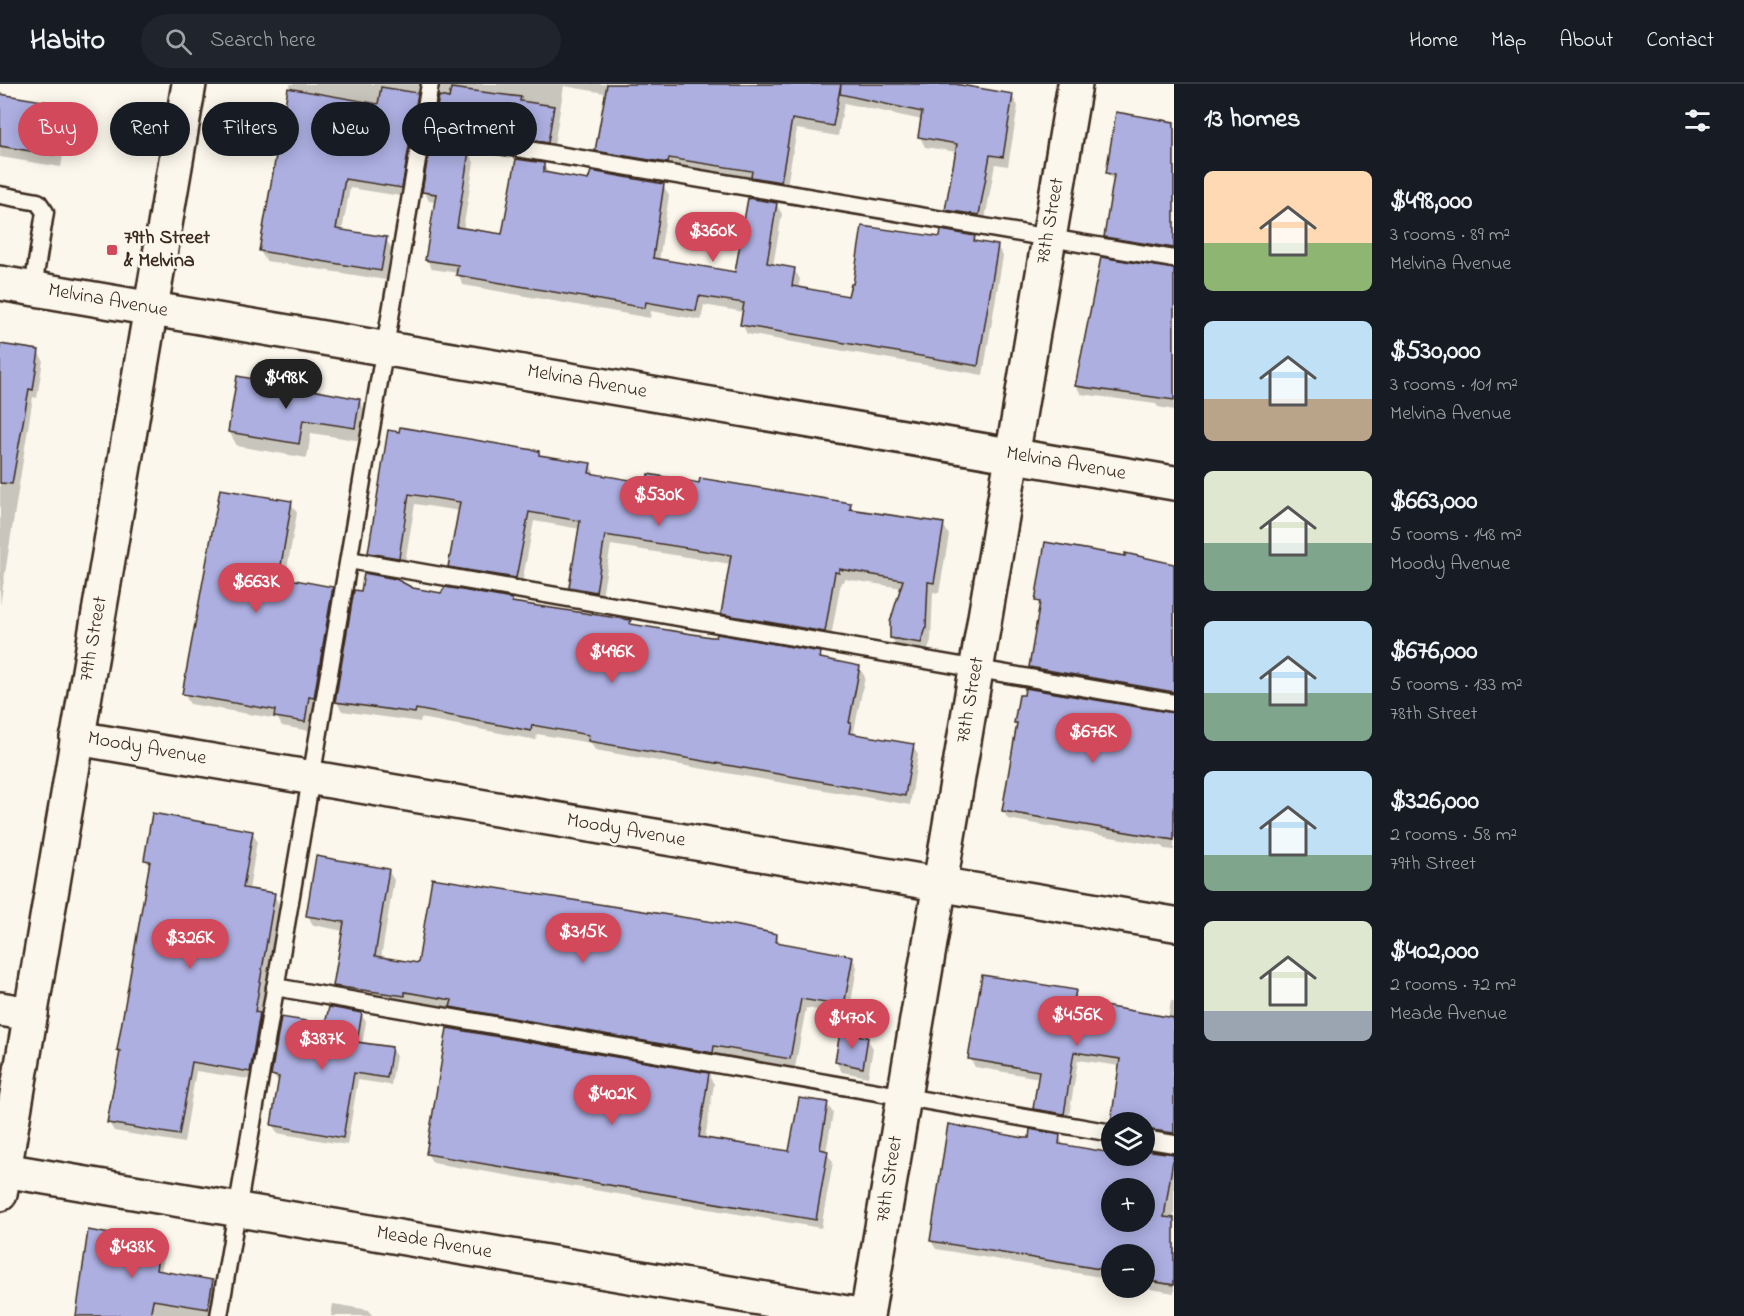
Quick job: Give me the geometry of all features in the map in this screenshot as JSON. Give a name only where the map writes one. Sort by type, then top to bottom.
[{"type":"street","name":"79th Street","points":[[2,1182],[15,1012],[77,738],[189,84]]},
{"type":"street","name":"78th Street","points":[[866,1316],[1075,84]]},
{"type":"street","name":"Melvina Avenue","points":[[0,283],[1174,483]]},
{"type":"street","name":"Moody Avenue","points":[[77,738],[1174,924]]},
{"type":"street","name":"Meade Avenue","points":[[2,1182],[237,1209],[866,1316]]},
{"type":"lane","points":[[427,102],[430,84]]},
{"type":"lane","points":[[537,151],[1174,259]]},
{"type":"lane","points":[[219,1316],[418,156]]},
{"type":"lane","points":[[0,195],[38,202],[45,212],[33,288]]},
{"type":"lane","points":[[349,560],[1174,703]]},
{"type":"lane","points":[[275,987],[1101,1131]]},
{"type":"lane","points":[[1155,1141],[1174,1144]]},
{"type":"building","points":[[607,84],[841,84],[833,126],[792,119],[781,182],[751,177],[752,171],[669,158],[668,163],[595,151]]},
{"type":"building","points":[[841,84],[955,84],[1013,94],[1003,157],[990,155],[979,215],[945,210],[957,144],[918,137],[922,112],[840,94]]},
{"type":"building","points":[[381,87],[418,93],[416,102],[402,102],[402,156],[407,156],[402,188],[345,179],[336,229],[387,237],[381,271],[259,251],[276,156],[299,156],[299,102],[286,102],[288,88],[367,102],[311,102],[311,156],[390,156],[390,102],[378,102]]},
{"type":"building","points":[[451,88],[521,97],[520,101],[527,102],[438,102],[439,96],[449,98]]},
{"type":"building","points":[[0,94],[49,102],[18,102],[18,149],[0,146]]},
{"type":"building","points":[[537,104],[554,106],[548,143],[537,141]]},
{"type":"building","points":[[1116,112],[1174,122],[1174,248],[1104,237],[1114,175],[1106,173]]},
{"type":"building","points":[[428,156],[468,156],[457,227],[502,234],[516,159],[544,163],[544,172],[588,180],[591,171],[664,184],[653,258],[735,272],[748,198],[777,203],[767,263],[795,268],[792,286],[848,296],[851,284],[853,284],[862,226],[940,237],[941,230],[975,236],[974,241],[998,245],[978,366],[740,325],[744,303],[699,296],[696,311],[646,302],[645,308],[456,275],[458,265],[425,260],[436,194],[422,192]]},
{"type":"building","points":[[1101,257],[1174,269],[1174,400],[1075,386]]},
{"type":"building","points":[[0,344],[39,350],[33,390],[29,389],[12,484],[0,483]]},
{"type":"building","points":[[237,376],[360,399],[355,428],[303,420],[299,444],[228,432]]},
{"type":"building","points":[[400,427],[539,451],[539,455],[591,463],[589,473],[647,483],[648,474],[699,483],[700,478],[851,503],[850,509],[944,523],[934,583],[928,582],[926,628],[921,643],[890,638],[890,622],[903,580],[839,569],[839,573],[835,572],[825,632],[721,614],[731,555],[605,535],[596,592],[569,587],[580,521],[529,512],[516,578],[448,567],[460,502],[409,494],[399,558],[368,553],[388,430],[399,432]]},
{"type":"building","points":[[220,489],[292,501],[279,577],[333,587],[314,698],[309,697],[305,722],[274,717],[275,710],[182,694]]},
{"type":"building","points":[[1045,542],[1125,556],[1125,553],[1174,564],[1174,692],[1029,667],[1040,602],[1035,601]]},
{"type":"building","points":[[364,573],[396,579],[413,588],[441,593],[445,587],[512,599],[512,602],[631,620],[630,624],[711,637],[716,637],[717,634],[821,652],[820,658],[860,666],[849,733],[914,744],[905,796],[588,741],[589,735],[532,725],[531,731],[416,709],[415,713],[335,702],[354,590],[361,591]]},
{"type":"building","points":[[1025,688],[1174,713],[1174,840],[1002,811],[1017,723],[1014,723],[1019,695],[1024,695]]},
{"type":"building","points":[[152,813],[253,831],[243,888],[275,893],[255,1012],[260,1013],[250,1072],[192,1062],[179,1135],[107,1123],[120,1051],[117,1050],[150,861],[144,860]]},
{"type":"building","points":[[316,856],[389,869],[375,956],[418,963],[432,878],[739,926],[777,934],[776,942],[853,956],[844,1006],[801,999],[790,1059],[714,1046],[713,1053],[450,1007],[452,1000],[405,992],[405,996],[333,986],[344,922],[306,916]]},
{"type":"building","points":[[982,975],[1076,990],[1074,1001],[1174,1018],[1174,1133],[1155,1130],[1155,1112],[1112,1112],[1120,1059],[1074,1052],[1064,1114],[1033,1109],[1039,1071],[968,1059]]},
{"type":"building","points":[[329,1007],[362,1013],[357,1042],[392,1047],[387,1078],[354,1073],[343,1138],[271,1125],[279,1077],[271,1075],[281,1017],[325,1024]]},
{"type":"building","points":[[447,1028],[709,1073],[699,1137],[789,1151],[799,1098],[828,1102],[820,1149],[828,1151],[816,1220],[426,1154]]},
{"type":"building","points":[[840,1032],[868,1037],[863,1068],[835,1062]]},
{"type":"building","points":[[948,1124],[1024,1138],[1029,1138],[1030,1129],[1060,1135],[1059,1144],[1101,1151],[1101,1166],[1155,1166],[1155,1151],[1174,1154],[1164,1217],[1174,1218],[1174,1285],[1155,1282],[1155,1244],[1101,1244],[1101,1269],[930,1241]]},
{"type":"building","points":[[88,1230],[160,1243],[156,1270],[213,1280],[208,1309],[153,1300],[150,1316],[76,1316]]},
{"type":"place","name":"79th Street & Melvina","points":[[112,250]]}]
